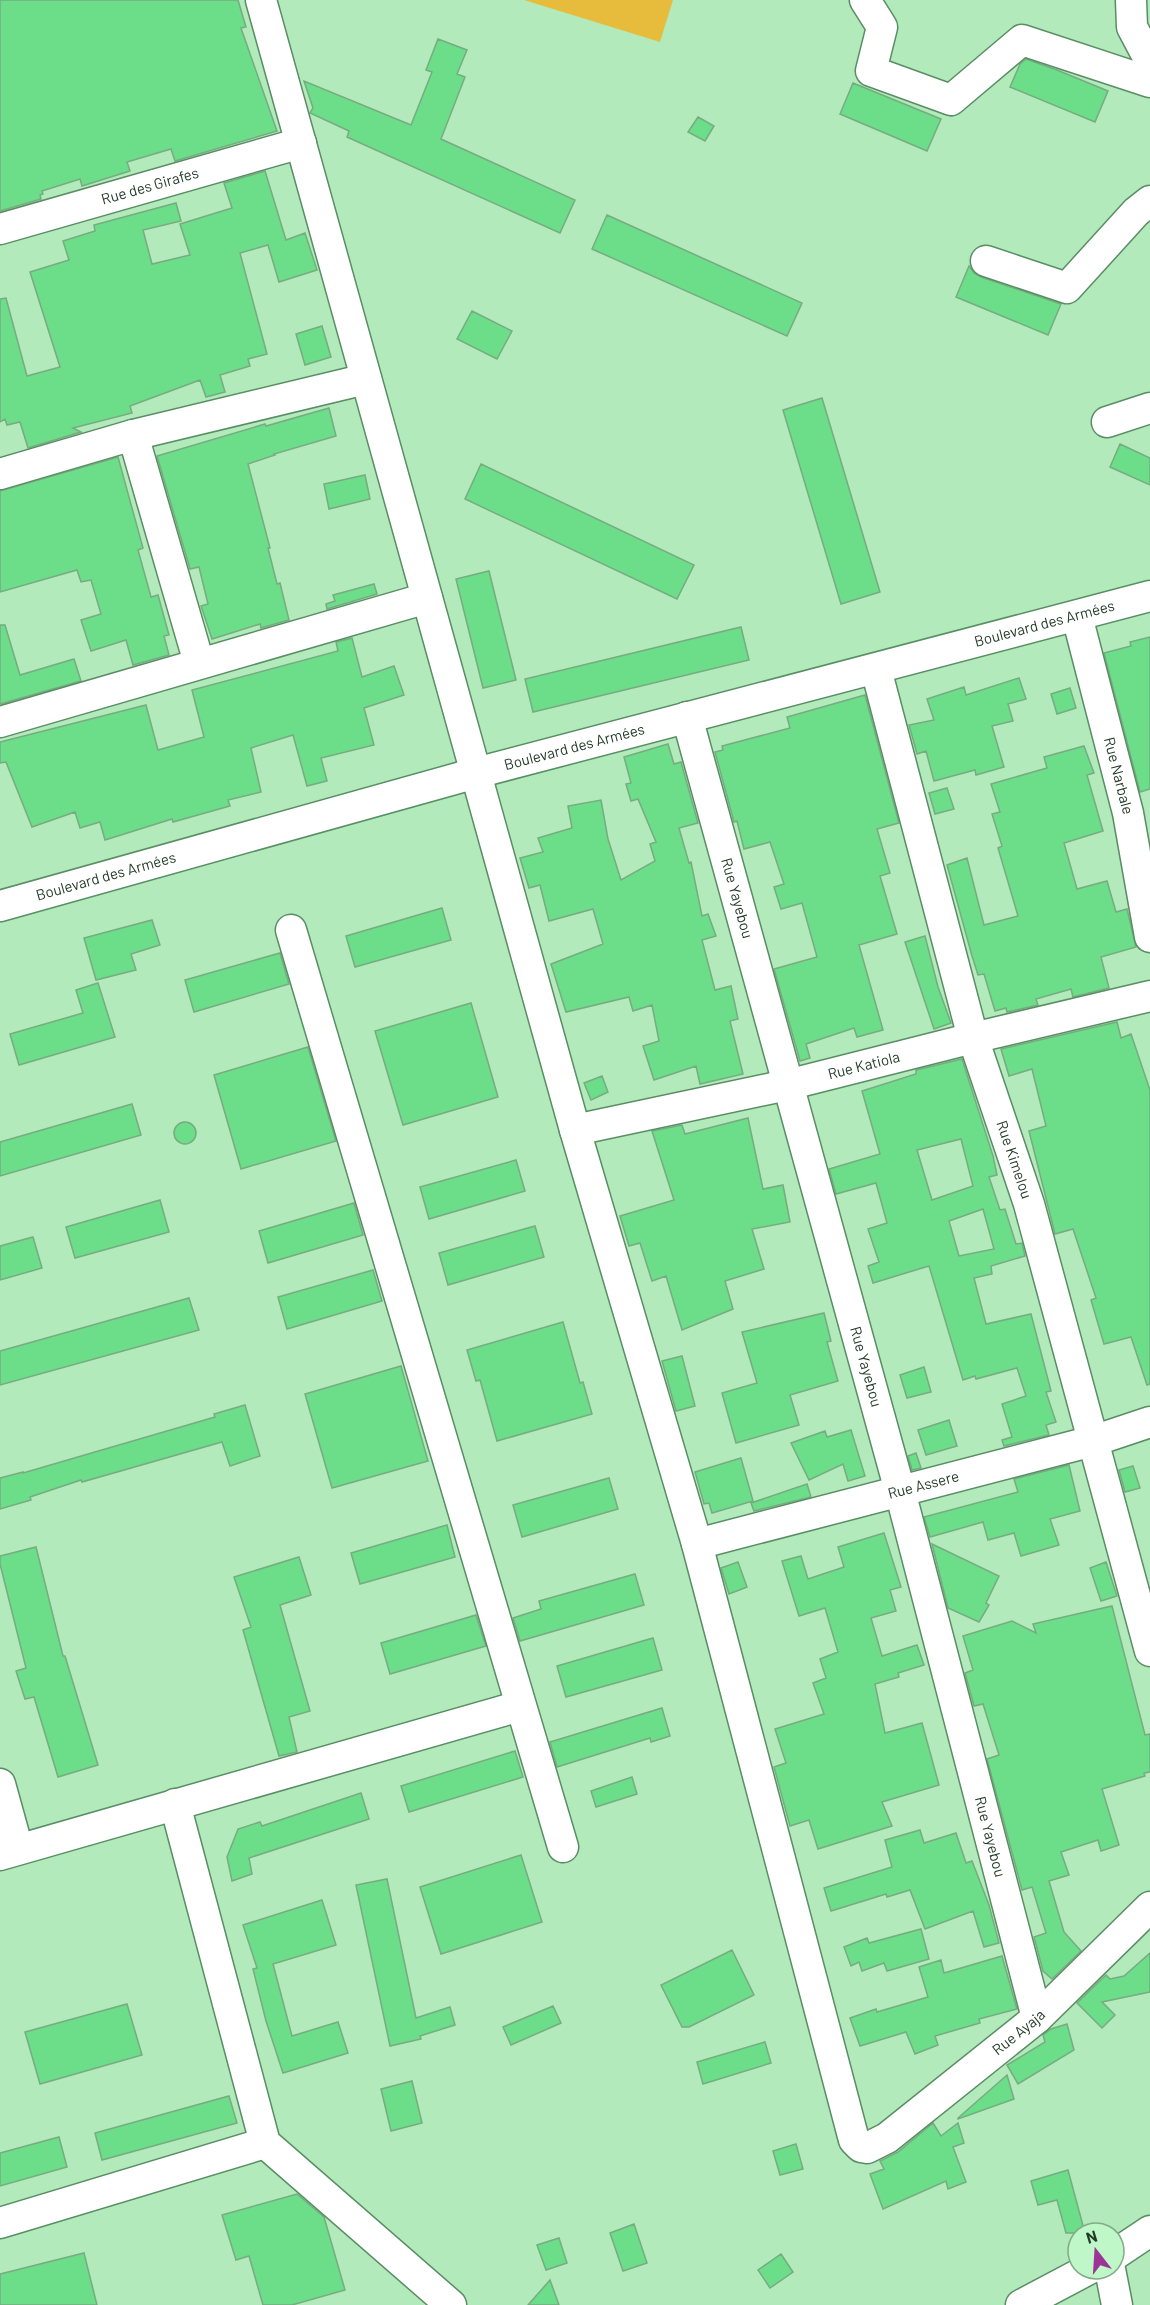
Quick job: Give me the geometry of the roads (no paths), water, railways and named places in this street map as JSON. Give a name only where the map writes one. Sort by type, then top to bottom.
[{"type":"street","points":[[261,0],[575,1130],[697,1544]]},
{"type":"street","points":[[865,0],[882,27],[871,71],[951,100],[1022,40],[1150,82]]},
{"type":"street","points":[[1131,0],[1132,27],[1150,62]]},
{"type":"street","name":"Rue des Girafes","points":[[0,229],[301,143]]},
{"type":"street","points":[[986,261],[1067,288],[1136,212],[1150,201]]},
{"type":"street","points":[[0,474],[133,435],[366,379]]},
{"type":"street","points":[[1107,422],[1150,408]]},
{"type":"street","points":[[133,435],[199,663]]},
{"type":"street","name":"Boulevard des Armées","points":[[0,906],[476,773],[1150,596]]},
{"type":"street","points":[[0,722],[427,598]]},
{"type":"street","name":"Rue Narbale","points":[[1077,616],[1139,811],[1150,937]]},
{"type":"street","name":"Rue Kimelou","points":[[876,669],[973,1038],[1029,1204],[1150,1651]]},
{"type":"street","name":"Rue Yayebou","points":[[687,717],[900,1491],[1037,2018]]},
{"type":"street","points":[[291,930],[563,1847]]},
{"type":"street","name":"Rue Katiola","points":[[575,1130],[787,1085],[1150,996]]},
{"type":"street","name":"Rue Assere","points":[[697,1544],[1093,1441],[1150,1422]]},
{"type":"street","name":"Rue Ayaja","points":[[697,1544],[854,2140],[861,2147],[867,2148],[887,2138],[1037,2018],[1150,1907]]},
{"type":"street","points":[[0,1784],[9,1852],[520,1706]]},
{"type":"street","points":[[175,1804],[265,2143],[451,2305]]},
{"type":"street","points":[[0,2223],[265,2143]]},
{"type":"street","points":[[1126,2247],[1150,2231]]},
{"type":"street","points":[[1021,2305],[1066,2281]]},
{"type":"street","points":[[1112,2281],[1117,2305]]}]
